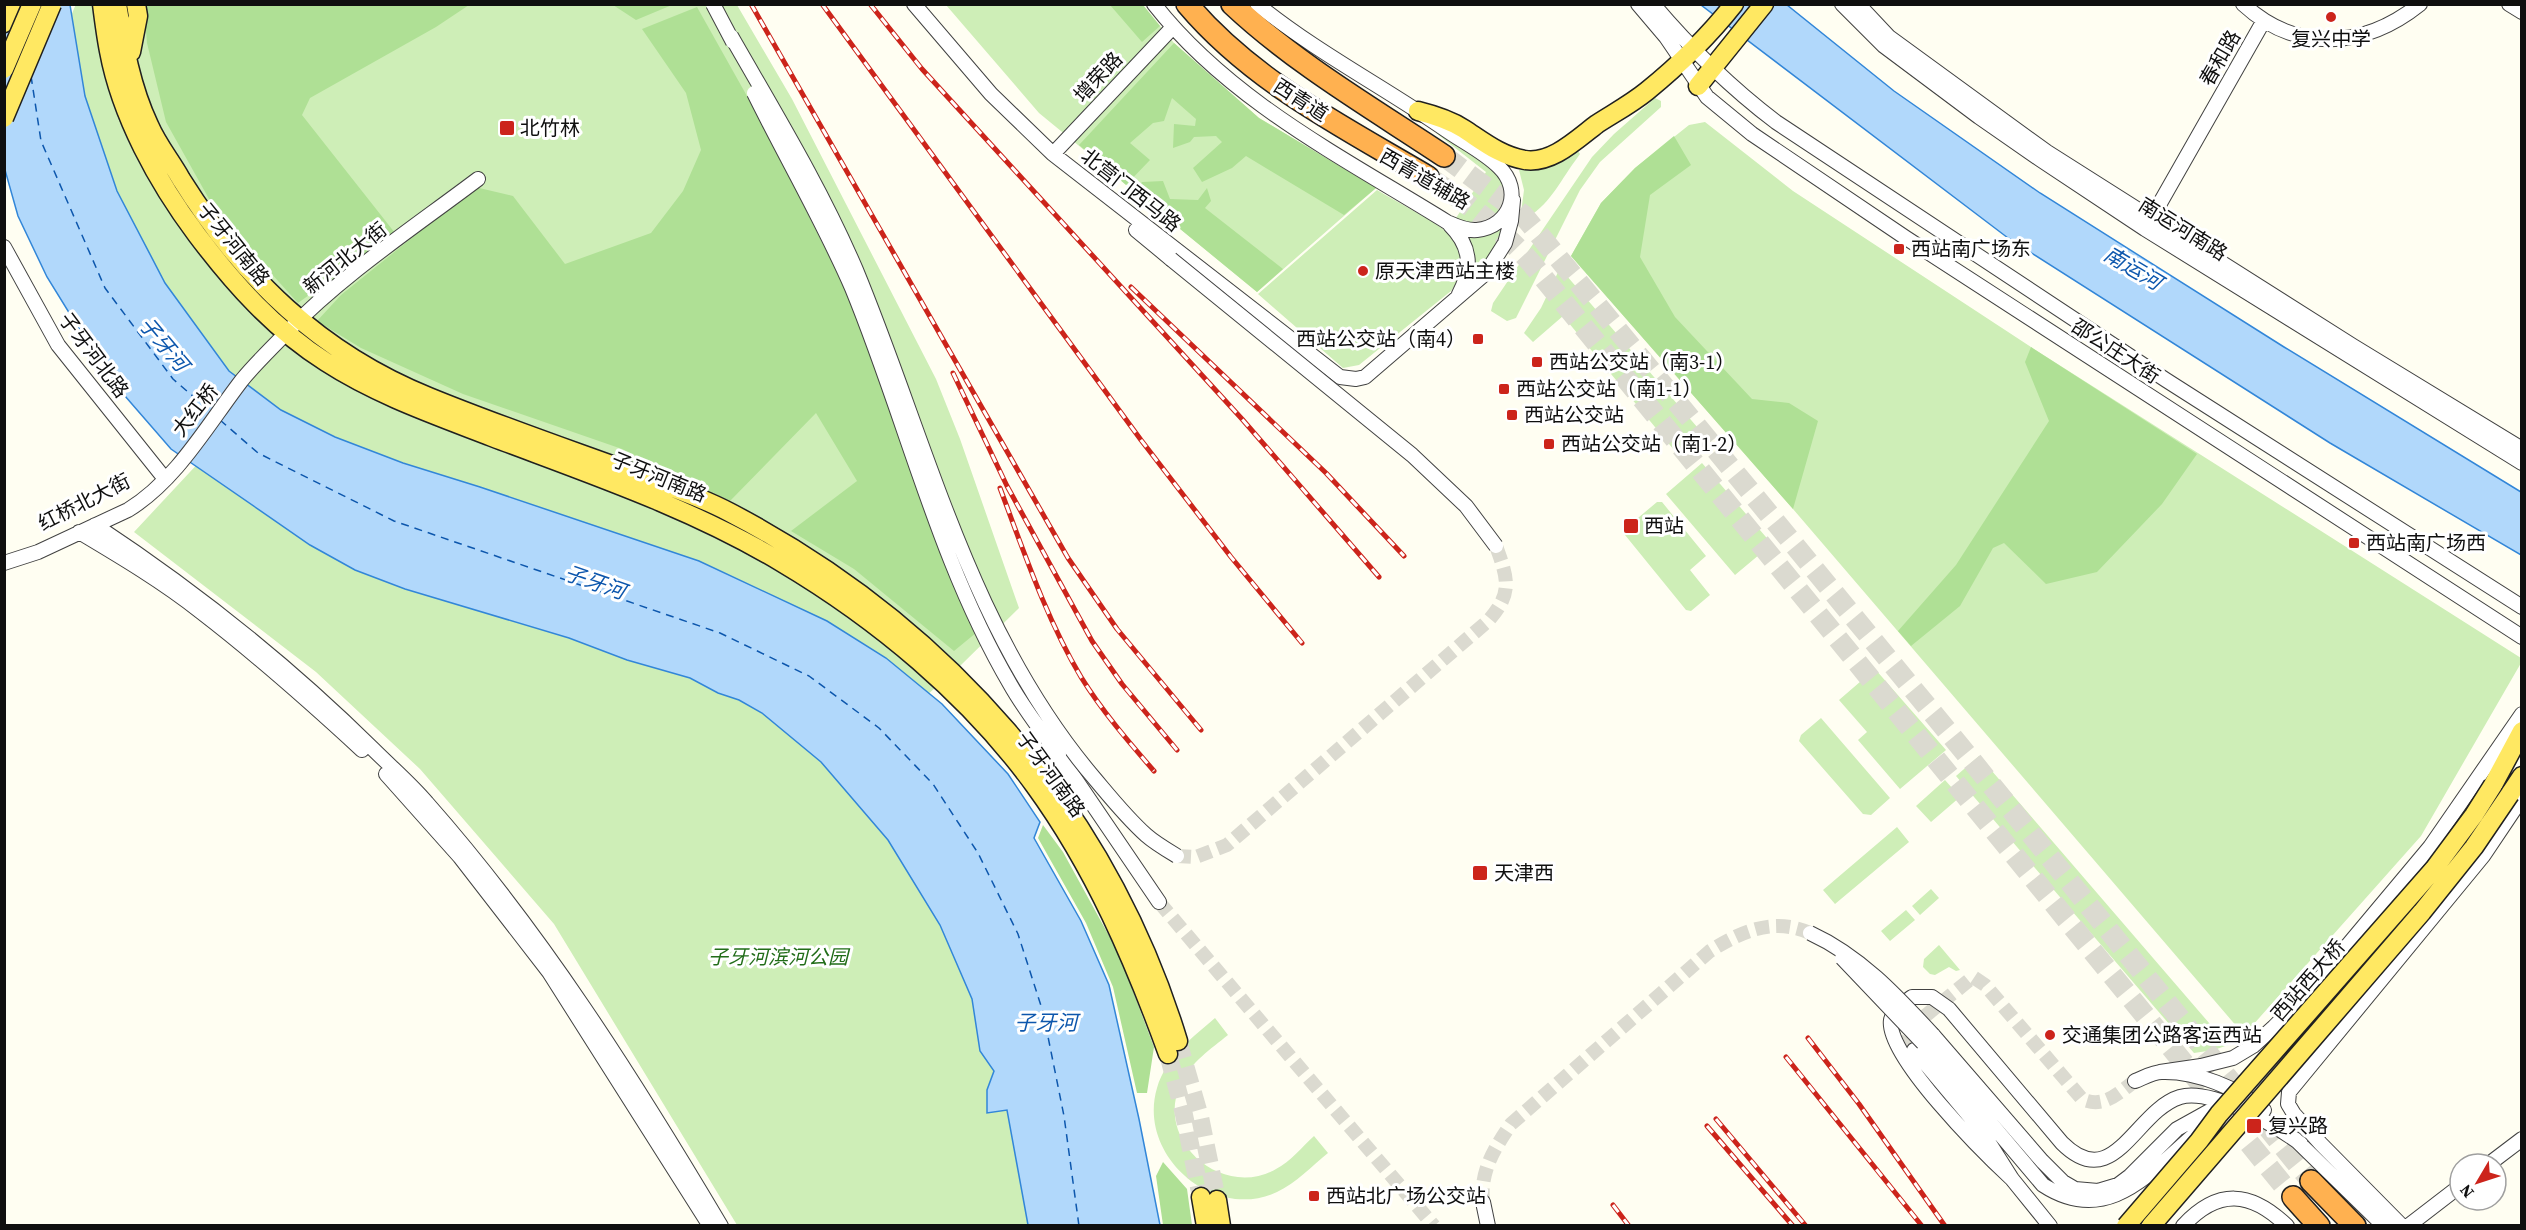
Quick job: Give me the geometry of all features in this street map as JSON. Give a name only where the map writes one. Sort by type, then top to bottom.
[{"type":"highway","name":"西青道","points":[[1187,4],[1206,27],[1285,93],[1428,177]]},
{"type":"highway","name":"西青道","points":[[1232,4],[1260,31],[1307,66],[1444,156]]},
{"type":"highway","points":[[2311,1181],[2355,1226]]},
{"type":"highway","points":[[2293,1197],[2319,1226]]},
{"type":"main road","points":[[4,23],[13,4]]},
{"type":"main road","points":[[4,69],[32,4]]},
{"type":"main road","points":[[4,118],[52,4]]},
{"type":"main road","name":"子牙河南路","points":[[102,4],[109,54],[120,92],[156,173],[173,204],[244,294],[309,340],[346,374],[398,400],[655,498],[724,529],[816,584],[894,642],[953,692],[978,717],[1019,765],[1050,808],[1089,874],[1173,1048]]},
{"type":"main road","name":"子牙河南路","points":[[117,4],[129,72],[149,126],[209,223],[292,327]]},
{"type":"main road","points":[[129,72],[131,39],[138,16],[136,4]]},
{"type":"main road","points":[[1418,111],[1435,115],[1462,128],[1497,152],[1529,160],[1545,158],[1562,150],[1645,93],[1715,29],[1734,4]]},
{"type":"main road","points":[[1698,86],[1764,4]]},
{"type":"main road","name":"西站西大桥","points":[[2126,1226],[2199,1141],[2221,1109],[2434,869],[2474,815],[2522,731]]},
{"type":"main road","points":[[2516,796],[2522,776]]},
{"type":"main road","name":"西站西大桥","points":[[2151,1226],[2422,912],[2516,796]]},
{"type":"main road","points":[[1206,1226],[1209,1198],[1221,1226]]},
{"type":"street","points":[[713,4],[806,166],[843,242],[884,339],[980,596],[1012,660],[1063,741],[1084,767],[1147,837],[1177,856]]},
{"type":"street","name":"北营门西马路","points":[[914,4],[991,94],[1053,154],[1242,299],[1331,372],[1348,379],[1365,377],[1455,301]]},
{"type":"street","name":"西青道辅路","points":[[1154,4],[1173,27],[1229,80],[1301,133],[1447,222],[1467,229],[1485,228],[1502,217],[1513,200]]},
{"type":"street","points":[[1257,4],[1356,74],[1418,111],[1496,164],[1509,179],[1513,200],[1511,221],[1501,252],[1486,273],[1455,301]]},
{"type":"street","points":[[1266,4],[1298,34]]},
{"type":"street","points":[[1638,4],[1666,37],[1687,56]]},
{"type":"street","points":[[1653,4],[1687,56]]},
{"type":"street","name":"南运河南路","points":[[1842,4],[1884,46],[2032,154],[2522,449]]},
{"type":"street","name":"南运河南路","points":[[1858,4],[1889,37],[2148,223],[2522,462]]},
{"type":"street","points":[[2243,4],[2264,22]]},
{"type":"street","name":"春和路","points":[[2148,223],[2264,22],[2295,35],[2321,40],[2347,38],[2371,34],[2397,22],[2420,4]]},
{"type":"street","points":[[2509,4],[2522,12]]},
{"type":"street","name":"增荣路","points":[[1053,154],[1173,27]]},
{"type":"street","points":[[731,36],[741,65],[852,289],[964,592],[1010,685],[1159,902]]},
{"type":"street","name":"邵公庄大街","points":[[1687,56],[1712,70],[1737,93],[1776,122],[1893,202],[2176,387],[2522,607]]},
{"type":"street","name":"邵公庄大街","points":[[1687,56],[1698,86],[1717,107],[1795,165],[2522,637]]},
{"type":"street","points":[[1070,169],[1171,259],[1412,455],[1466,506],[1496,546]]},
{"type":"street","name":"新河北大街","points":[[245,377],[292,327],[346,280],[478,179]]},
{"type":"street","points":[[1447,222],[1459,236],[1468,256],[1467,279],[1455,301]]},
{"type":"street","name":"子牙河北路","points":[[4,247],[58,345],[165,479]]},
{"type":"street","name":"大红桥","points":[[176,467],[245,377]]},
{"type":"street","name":"红桥北大街","points":[[4,563],[38,552],[133,507],[176,467]]},
{"type":"street","points":[[95,525],[148,560],[278,660],[339,715],[425,801],[470,853],[557,967],[601,1032],[721,1226]]},
{"type":"street","points":[[79,532],[136,566],[201,612],[328,719],[416,806],[507,916],[549,972],[710,1226]]},
{"type":"street","points":[[2135,1081],[2160,1072],[2201,1066],[2233,1058],[2253,1046],[2274,1027],[2312,988],[2430,847],[2522,714]]},
{"type":"street","points":[[2402,1226],[2320,1144],[2290,1108],[2289,1092],[2476,865],[2516,796]]},
{"type":"street","points":[[2221,1109],[2177,1129],[2118,1185],[2108,1189],[2088,1191],[2075,1189],[2063,1182],[1885,985],[1846,952],[1810,933],[1848,963],[1923,1043],[2043,1185],[2068,1201],[2093,1205],[2105,1204],[2123,1197],[2221,1109],[2234,1092]]},
{"type":"street","points":[[2012,1179],[1970,1138],[1935,1098],[1899,1051],[1891,1032],[1891,1021],[1894,1013],[1912,997],[1932,997],[1949,1009],[2062,1143],[2083,1159],[2094,1162],[2108,1157],[2162,1108],[2179,1098],[2201,1096],[2221,1109],[2270,1122],[2301,1144]]},
{"type":"street","points":[[2274,1027],[2314,1059]]},
{"type":"street","points":[[1914,1050],[1981,1130],[2012,1179],[2050,1226]]},
{"type":"street","points":[[2160,1072],[2179,1073],[2208,1080],[2257,1104],[2384,1226]]},
{"type":"street","points":[[2505,1152],[2522,1139]]},
{"type":"street","points":[[2408,1226],[2448,1195]]},
{"type":"street","points":[[2183,1226],[2202,1207],[2231,1198],[2247,1199],[2261,1205],[2287,1226]]},
{"type":"street","points":[[1483,1202],[1488,1226]]},
{"type":"green space","name":"北竹林","points":[[76,4],[737,5],[792,99],[936,379],[960,439],[1019,608],[918,703],[345,455],[220,371],[144,267],[89,151],[65,30]]},
{"type":"green space","points":[[613,4],[672,5],[636,20]]},
{"type":"green space","points":[[144,5],[469,5],[436,27],[310,98],[302,115],[395,233],[298,303],[218,215],[166,122],[147,43]]},
{"type":"green space","points":[[946,5],[1143,5],[1174,43],[1259,118],[1376,188],[1257,292],[1039,113]]},
{"type":"green space","points":[[1110,5],[1143,5],[1160,26],[1142,42]]},
{"type":"green space","points":[[697,7],[761,121],[851,300],[988,623],[954,651],[854,569],[791,531],[857,481],[816,413],[730,501],[622,449],[463,394],[361,348],[317,321],[341,295],[475,187],[513,196],[565,264],[651,233],[683,191],[701,150],[686,93],[642,29]]},
{"type":"green space","points":[[1174,43],[1259,118],[1376,188],[1344,215],[1246,156],[1232,168],[1202,182],[1193,168],[1222,142],[1216,136],[1194,137],[1190,142],[1173,148],[1174,124],[1195,126],[1196,119],[1172,98],[1164,121],[1153,123],[1130,143],[1150,160],[1126,185],[1079,145]]},
{"type":"green space","points":[[1655,98],[1661,101],[1661,107],[1600,162],[1580,190],[1516,318],[1507,321],[1491,311],[1493,303],[1592,157]]},
{"type":"green space","points":[[1705,122],[1793,191],[2031,347],[2521,658],[2521,663],[2421,836],[2244,1035],[1793,509],[1571,256],[1601,203],[1635,168],[1689,125]]},
{"type":"green space","points":[[1437,132],[1497,174],[1505,191],[1504,200],[1494,216],[1476,223],[1456,218],[1486,172]]},
{"type":"green space","points":[[1674,136],[1691,165],[1650,195],[1640,257],[1675,317],[1752,399],[1789,403],[1818,421],[1793,509],[1571,256],[1601,203],[1635,168]]},
{"type":"green space","points":[[1578,151],[1580,154],[1552,195],[1538,210],[1520,221],[1524,190],[1519,170],[1549,167]]},
{"type":"green space","points":[[1163,181],[1170,199],[1198,200],[1207,188],[1211,201],[1205,208],[1283,269],[1257,292],[1135,192],[1142,182]]},
{"type":"green space","points":[[1377,190],[1451,235],[1459,247],[1462,262],[1458,278],[1451,291],[1359,365],[1343,368],[1258,294]]},
{"type":"green space","points":[[1503,227],[1500,242],[1471,284],[1475,262],[1468,238],[1489,235]]},
{"type":"green space","points":[[1560,268],[1704,435],[1679,456],[1563,316],[1533,342],[1524,333],[1541,308]]},
{"type":"green space","points":[[2031,347],[2197,454],[2162,504],[2097,572],[2046,584],[2004,543],[1993,548],[1960,606],[1911,646],[1898,631],[1956,565],[2049,421],[2025,362]]},
{"type":"green space","name":"子牙河滨河公园","points":[[203,458],[733,679],[919,852],[1054,1225],[737,1225],[554,924],[420,769],[316,672],[134,532]]},
{"type":"green space","points":[[1702,463],[1772,544],[1735,575],[1666,494]]},
{"type":"green space","points":[[1657,502],[1662,502],[1706,556],[1690,570],[1710,595],[1691,611],[1686,610],[1625,535],[1626,528]]},
{"type":"green space","points":[[1875,669],[1946,750],[1900,789],[1858,740],[1867,732],[1839,700]]},
{"type":"green space","points":[[1821,718],[1890,798],[1871,815],[1863,814],[1799,741],[1801,735]]},
{"type":"green space","points":[[1979,756],[2228,1045],[2194,1053],[1956,776]]},
{"type":"green space","points":[[1945,780],[1960,797],[1931,822],[1916,806]]},
{"type":"green space","points":[[1043,825],[1063,852],[1119,954],[1154,1047],[1147,1093],[1137,1093],[1113,987],[1086,923],[1038,838]]},
{"type":"green space","points":[[1897,827],[1909,842],[1835,904],[1823,890]]},
{"type":"green space","points":[[1931,889],[1939,898],[1920,915],[1912,906]]},
{"type":"green space","points":[[1906,910],[1915,920],[1890,941],[1881,931]]},
{"type":"green space","points":[[1939,945],[1960,970],[1956,971],[1949,967],[1935,975],[1930,974],[1923,967],[1924,959]]},
{"type":"green space","points":[[1215,1018],[1228,1035],[1202,1056],[1185,1075],[1175,1105],[1177,1125],[1185,1144],[1198,1159],[1215,1171],[1235,1177],[1256,1177],[1276,1169],[1314,1136],[1328,1153],[1284,1188],[1253,1199],[1228,1198],[1206,1190],[1186,1176],[1169,1158],[1158,1137],[1154,1113],[1157,1088],[1161,1077],[1181,1049]]},
{"type":"green space","points":[[1163,1162],[1187,1189],[1192,1225],[1163,1225],[1156,1176]]},
{"type":"water","name":"子牙河","points":[[5,5],[70,5],[85,96],[117,191],[165,283],[229,371],[281,410],[335,437],[403,463],[699,561],[827,621],[886,658],[942,704],[1008,774],[1040,822],[1034,838],[1081,921],[1109,985],[1160,1225],[1028,1225],[1007,1110],[987,1113],[987,1090],[994,1071],[980,1051],[972,999],[940,925],[888,840],[821,762],[762,713],[690,678],[627,660],[569,638],[405,589],[355,570],[310,545],[171,449],[125,396],[81,332],[47,277],[18,216],[5,170]]},
{"type":"water","name":"南运河","points":[[1701,5],[1787,5],[1894,91],[2040,193],[2284,347],[2521,492],[2521,555],[2330,443],[2008,238]]},
{"type":"ferry route","points":[[31,76],[41,141],[105,288],[173,379],[210,411]]},
{"type":"ferry route","points":[[220,420],[258,453],[394,521],[720,633],[809,676],[879,728],[933,784],[978,853],[1018,934],[1043,1012],[1064,1116],[1079,1226]]},
{"type":"tunnel","points":[[1444,156],[1523,215],[1972,761],[2311,1181]]},
{"type":"tunnel","points":[[1428,177],[1484,217],[1533,265],[2293,1197]]},
{"type":"tunnel","points":[[1177,856],[1196,857],[1227,845],[1488,621],[1501,602],[1506,585],[1496,546]]},
{"type":"tunnel","points":[[1159,902],[1434,1226]]},
{"type":"tunnel","points":[[1483,1202],[1484,1180],[1489,1161],[1511,1124],[1710,951],[1758,928],[1784,926],[1810,933]]},
{"type":"tunnel","points":[[1914,1050],[1908,1038],[1914,1025],[1973,977],[1985,985],[2082,1099],[2090,1102],[2104,1101],[2117,1095],[2135,1081]]},
{"type":"tunnel","points":[[1178,1041],[1200,1117],[1217,1200]]},
{"type":"tunnel","points":[[1168,1054],[1183,1110],[1201,1197]]},
{"type":"railway","points":[[751,4],[1068,558],[1117,629],[1201,730]]},
{"type":"railway","points":[[822,4],[1141,440],[1231,557],[1302,643]]},
{"type":"railway","points":[[870,4],[922,69],[1242,419],[1379,577]]},
{"type":"railway","points":[[1131,287],[1326,473],[1404,556]]},
{"type":"railway","points":[[953,373],[1007,486],[1092,641],[1122,684],[1177,750]]},
{"type":"railway","points":[[1000,488],[1036,584],[1068,655],[1098,702],[1154,771]]},
{"type":"railway","points":[[1808,1038],[1859,1104],[1945,1226]]},
{"type":"railway","points":[[1786,1057],[1922,1226]]},
{"type":"railway","points":[[1716,1119],[1806,1226]]},
{"type":"railway","points":[[1707,1126],[1793,1226]]},
{"type":"railway","points":[[1613,1205],[1629,1226]]},
{"type":"place","name":"复兴中学","points":[[2331,17]]},
{"type":"place","name":"北竹林","points":[[507,128]]},
{"type":"place","name":"西站南广场东","points":[[1899,249]]},
{"type":"place","name":"原天津西站主楼","points":[[1363,271]]},
{"type":"place","name":"西站公交站（南4）","points":[[1478,339]]},
{"type":"place","name":"西站公交站（南3-1）","points":[[1537,362]]},
{"type":"place","name":"西站公交站（南1-1）","points":[[1504,389]]},
{"type":"place","name":"西站公交站","points":[[1512,415]]},
{"type":"place","name":"西站公交站（南1-2）","points":[[1549,444]]},
{"type":"place","name":"西站","points":[[1631,526]]},
{"type":"place","name":"西站南广场西","points":[[2354,543]]},
{"type":"place","name":"天津西","points":[[1480,873]]},
{"type":"place","name":"交通集团公路客运西站","points":[[2050,1035]]},
{"type":"place","name":"复兴路","points":[[2254,1126]]},
{"type":"place","name":"西站北广场公交站","points":[[1314,1196]]}]
